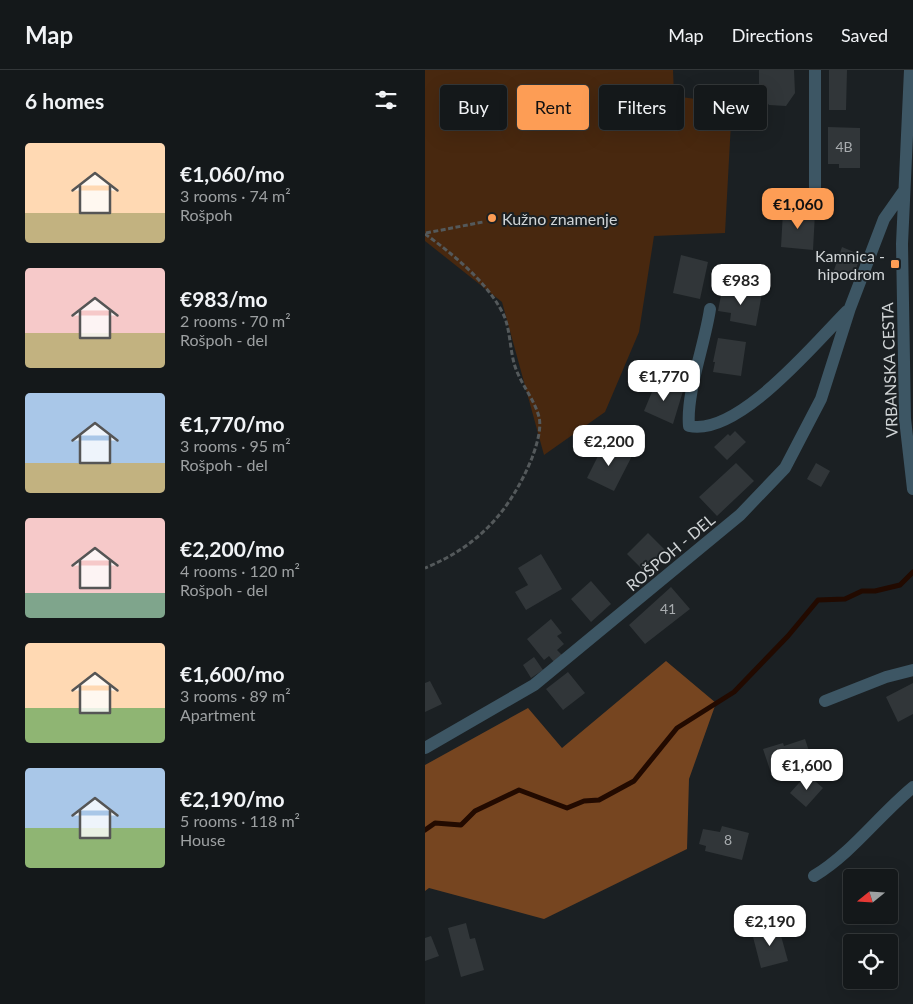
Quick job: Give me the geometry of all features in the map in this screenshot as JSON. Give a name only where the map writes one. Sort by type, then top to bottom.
[{"type":"street","points":[[815,70],[815,206]]},
{"type":"street","name":"VRBANSKA CESTA","points":[[910,70],[903,192],[905,419],[913,489]]},
{"type":"street","name":"ROŠPOH - DEL","points":[[425,748],[534,685],[740,515],[785,468],[821,399],[849,308],[884,219],[903,192]]},
{"type":"street","name":"ROŠPOH - DEL","points":[[710,309],[706,338],[688,412],[689,426],[699,428],[710,426],[744,409],[781,378],[849,308]]},
{"type":"street","points":[[825,701],[886,677],[913,670]]},
{"type":"street","points":[[813,876],[835,863],[892,805],[913,787]]},
{"type":"path","points":[[425,234],[483,222]]},
{"type":"path","points":[[425,234],[464,264],[491,296],[505,318],[514,364],[540,418],[537,445],[522,481],[497,520],[451,557],[425,568]]},
{"type":"shaded area","points":[[425,70],[673,70],[674,85],[599,85],[599,130],[684,130],[684,97],[694,99],[694,130],[731,130],[725,233],[654,236],[639,332],[605,412],[544,455],[502,302],[425,241]]},
{"type":"shaded area","points":[[666,661],[716,703],[689,779],[687,849],[544,919],[429,888],[425,891],[425,765],[528,708],[562,748]]},
{"type":"building","points":[[759,70],[794,70],[795,93],[786,106],[769,105],[767,103],[767,85],[759,85]]},
{"type":"building","points":[[829,70],[847,70],[846,110],[829,110]]},
{"type":"building","points":[[828,127],[860,128],[860,168],[839,168],[839,164],[828,164]]},
{"type":"building","points":[[783,211],[815,213],[813,250],[781,247]]},
{"type":"building","points":[[842,247],[861,255],[853,277],[834,270]]},
{"type":"building","points":[[681,255],[708,262],[700,299],[673,293]]},
{"type":"building","points":[[736,288],[762,293],[756,326],[730,321],[731,313],[718,311],[722,290],[735,292]]},
{"type":"building","points":[[718,338],[746,342],[741,376],[713,372]]},
{"type":"building","points":[[657,380],[683,391],[673,424],[644,411]]},
{"type":"building","points":[[735,431],[746,442],[727,460],[714,447],[728,434],[730,436]]},
{"type":"building","points":[[605,442],[632,456],[614,491],[587,478]]},
{"type":"building","points":[[736,463],[754,481],[717,516],[699,497]]},
{"type":"building","points":[[816,463],[830,471],[821,487],[807,479]]},
{"type":"building","points":[[648,533],[667,552],[646,573],[627,554]]},
{"type":"building","points":[[541,554],[562,589],[526,610],[515,592],[528,585],[518,568]]},
{"type":"building","points":[[591,581],[611,604],[591,622],[571,599]]},
{"type":"building","points":[[671,587],[690,609],[645,644],[629,625]]},
{"type":"building","points":[[551,619],[562,633],[557,636],[564,644],[557,650],[562,655],[554,662],[549,656],[544,660],[527,639]]},
{"type":"building","points":[[534,657],[543,670],[531,678],[523,665]]},
{"type":"building","points":[[568,672],[585,693],[563,710],[546,689]]},
{"type":"building","points":[[430,681],[442,704],[425,712],[425,683]]},
{"type":"building","points":[[913,683],[913,714],[898,722],[886,697]]},
{"type":"building","points":[[805,739],[812,760],[771,773],[763,749],[783,743],[784,746]]},
{"type":"building","points":[[807,774],[823,788],[806,807],[790,793]]},
{"type":"building","points":[[722,826],[749,833],[742,860],[705,851],[706,846],[699,844],[703,829],[720,832]]},
{"type":"building","points":[[466,923],[470,939],[475,938],[484,970],[461,977],[448,928]]},
{"type":"building","points":[[778,925],[788,961],[761,968],[752,933]]},
{"type":"building","points":[[431,936],[439,956],[425,961],[425,938]]},
{"type":"waterway","points":[[425,830],[435,823],[461,825],[475,811],[519,790],[567,808],[584,801],[599,800],[634,781],[677,728],[734,692],[788,636],[818,600],[845,599],[862,591],[875,591],[900,585],[913,572]]},
{"type":"place","name":"Kužno znamenje","points":[[492,218]]},
{"type":"place","name":"Kamnica - hipodrom","points":[[895,264]]}]
